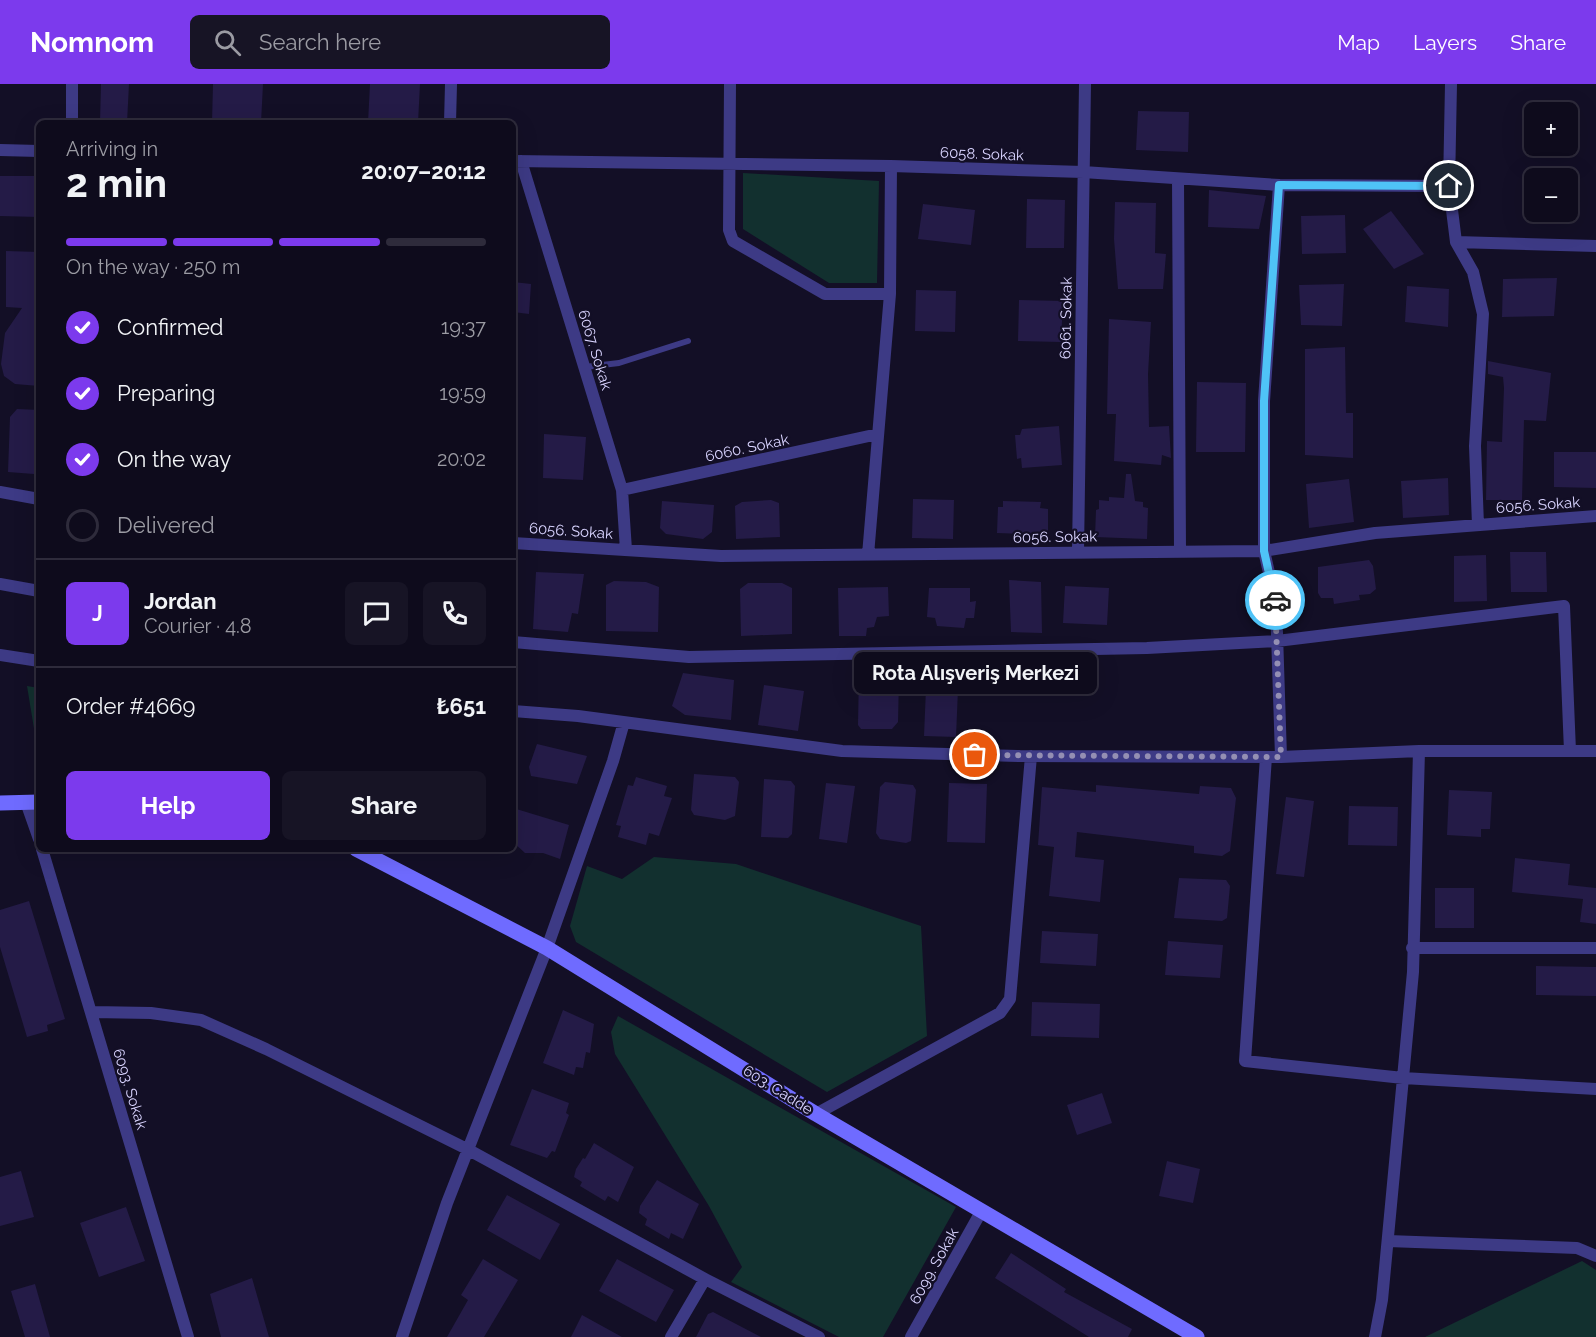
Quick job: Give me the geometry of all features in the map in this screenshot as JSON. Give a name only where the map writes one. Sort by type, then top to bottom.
[{"type":"street","points":[[72,84],[72,120]]},
{"type":"street","points":[[450,120],[451,84]]},
{"type":"street","points":[[730,84],[729,230],[733,241],[825,294],[890,294]]},
{"type":"street","name":"6061. Sokak","points":[[1078,552],[1084,84]]},
{"type":"street","points":[[1451,84],[1449,186],[1456,243],[1473,272],[1483,314],[1475,446],[1479,525]]},
{"type":"street","points":[[0,150],[36,151]]},
{"type":"street","name":"6058. Sokak","points":[[517,161],[891,166],[1083,172],[1279,185],[1449,186]]},
{"type":"street","name":"6067. Sokak","points":[[517,161],[585,367],[622,490],[626,550]]},
{"type":"street","points":[[868,555],[890,294],[891,166]]},
{"type":"street","points":[[1178,179],[1180,550]]},
{"type":"street","points":[[1279,185],[1264,401],[1264,551],[1276,603],[1281,757]]},
{"type":"street","points":[[1456,243],[1596,246]]},
{"type":"street","name":"6060. Sokak","points":[[622,490],[878,434]]},
{"type":"street","points":[[0,492],[36,498]]},
{"type":"street","name":"6056. Sokak","points":[[516,543],[721,556],[1264,551],[1375,532],[1596,516]]},
{"type":"street","points":[[0,584],[36,590]]},
{"type":"street","points":[[516,642],[689,657],[1135,648],[1277,641],[1564,606],[1570,751]]},
{"type":"street","points":[[0,655],[36,661]]},
{"type":"street","points":[[516,711],[624,722],[842,751],[1031,756],[1281,757],[1419,751],[1596,751]]},
{"type":"street","points":[[402,1337],[467,1149],[547,948],[613,761],[624,722]]},
{"type":"street","points":[[1375,1337],[1388,1241],[1413,972],[1419,751]]},
{"type":"street","points":[[816,1114],[1000,1013],[1010,999],[1031,756]]},
{"type":"street","points":[[1266,757],[1245,1061],[1403,1078],[1596,1089]]},
{"type":"street","points":[[0,803],[33,802],[36,820]]},
{"type":"street","name":"6093. Sokak","points":[[43,852],[188,1337]]},
{"type":"street","name":"603. Cadde","points":[[362,852],[547,948],[816,1114],[1197,1337]]},
{"type":"street","points":[[1412,948],[1596,948]]},
{"type":"street","points":[[92,1012],[151,1012],[201,1020],[266,1049],[467,1149],[705,1279],[819,1337]]},
{"type":"street","name":"6099. Sokak","points":[[911,1337],[982,1210]]},
{"type":"street","points":[[1388,1241],[1577,1248],[1596,1256]]},
{"type":"street","points":[[671,1337],[705,1279]]},
{"type":"lane","points":[[585,367],[619,363],[688,341]]},
{"type":"green space","points":[[743,173],[879,181],[877,283],[829,283],[743,229]]},
{"type":"green space","points":[[27,686],[36,688],[36,741]]},
{"type":"green space","points":[[654,857],[736,864],[921,926],[927,1036],[827,1092],[576,942],[570,926],[587,866],[622,879]]},
{"type":"green space","points":[[618,1016],[956,1207],[883,1337],[839,1337],[731,1282],[742,1267],[709,1206],[615,1054],[611,1032]]},
{"type":"green space","points":[[1582,1261],[1596,1270],[1596,1337],[1425,1337]]},
{"type":"building","points":[[101,84],[129,84],[127,120],[100,120]]},
{"type":"building","points":[[213,84],[263,84],[261,120],[212,120]]},
{"type":"building","points":[[370,84],[420,84],[418,120],[368,120]]},
{"type":"building","points":[[1138,111],[1189,112],[1188,152],[1136,150]]},
{"type":"building","points":[[0,176],[36,176],[36,217],[0,216]]},
{"type":"building","points":[[1209,190],[1266,196],[1259,229],[1208,227]]},
{"type":"building","points":[[1027,199],[1065,200],[1064,248],[1026,248]]},
{"type":"building","points":[[1115,202],[1156,203],[1155,253],[1166,254],[1163,289],[1118,289],[1114,239]]},
{"type":"building","points":[[923,204],[975,210],[971,245],[918,239]]},
{"type":"building","points":[[1391,211],[1424,254],[1394,269],[1363,229]]},
{"type":"building","points":[[1345,215],[1346,253],[1302,254],[1301,216]]},
{"type":"building","points":[[6,251],[36,252],[36,386],[15,384],[4,376],[1,364],[5,333],[22,308],[6,307]]},
{"type":"building","points":[[1557,278],[1554,316],[1502,317],[1503,279]]},
{"type":"building","points":[[516,282],[531,284],[529,314],[516,312]]},
{"type":"building","points":[[1344,284],[1342,326],[1301,325],[1299,285]]},
{"type":"building","points":[[1407,286],[1449,289],[1448,327],[1405,322]]},
{"type":"building","points":[[916,290],[956,291],[955,332],[915,331]]},
{"type":"building","points":[[1019,300],[1063,301],[1061,342],[1018,341]]},
{"type":"building","points":[[1109,319],[1151,322],[1148,374],[1149,427],[1169,426],[1171,458],[1162,455],[1161,465],[1114,461],[1116,414],[1107,414]]},
{"type":"building","points":[[1345,347],[1346,413],[1353,413],[1353,458],[1305,455],[1305,349]]},
{"type":"building","points":[[1488,361],[1551,373],[1546,421],[1524,420],[1522,500],[1486,500],[1487,441],[1502,442],[1504,388],[1503,377],[1488,374]]},
{"type":"building","points":[[1197,382],[1246,383],[1245,452],[1196,452]]},
{"type":"building","points":[[17,409],[36,410],[34,474],[8,472],[10,417]]},
{"type":"building","points":[[1059,426],[1062,465],[1022,468],[1021,458],[1017,459],[1015,435],[1020,435],[1022,429]]},
{"type":"building","points":[[544,434],[586,437],[583,480],[543,478]]},
{"type":"building","points":[[1554,452],[1596,452],[1596,488],[1554,487]]},
{"type":"building","points":[[1126,474],[1131,474],[1135,501],[1143,502],[1143,507],[1148,508],[1147,539],[1095,537],[1096,510],[1099,509],[1099,500],[1109,501],[1109,497],[1124,498]]},
{"type":"building","points":[[1448,478],[1449,515],[1403,518],[1401,481]]},
{"type":"building","points":[[1349,479],[1354,522],[1309,528],[1306,484]]},
{"type":"building","points":[[913,499],[954,500],[953,539],[912,538]]},
{"type":"building","points":[[771,500],[779,503],[780,537],[736,539],[735,506],[742,502]]},
{"type":"building","points":[[662,501],[714,505],[712,532],[703,539],[666,534],[660,528]]},
{"type":"building","points":[[1003,501],[1041,502],[1040,508],[1048,509],[1048,535],[997,533],[998,507],[1003,507]]},
{"type":"building","points":[[1510,552],[1546,552],[1547,592],[1511,592]]},
{"type":"building","points":[[1486,555],[1487,601],[1454,602],[1454,556]]},
{"type":"building","points":[[1369,560],[1373,566],[1376,589],[1370,594],[1359,595],[1360,600],[1334,604],[1333,598],[1321,598],[1318,593],[1318,567]]},
{"type":"building","points":[[536,572],[584,574],[578,614],[572,613],[568,632],[533,629]]},
{"type":"building","points":[[1009,580],[1041,582],[1042,633],[1011,632]]},
{"type":"building","points":[[614,581],[646,582],[659,587],[658,632],[606,631],[606,585]]},
{"type":"building","points":[[748,583],[782,583],[792,588],[792,634],[741,636],[740,589]]},
{"type":"building","points":[[1065,586],[1109,588],[1107,625],[1063,623]]},
{"type":"building","points":[[888,587],[889,616],[877,617],[874,627],[867,628],[866,636],[839,636],[838,588]]},
{"type":"building","points":[[929,588],[970,588],[970,602],[976,601],[974,618],[966,618],[964,628],[937,626],[935,618],[927,617]]},
{"type":"building","points":[[864,669],[894,671],[899,678],[898,722],[892,729],[861,729],[858,725],[859,673]]},
{"type":"building","points":[[683,673],[734,680],[731,720],[685,715],[672,706]]},
{"type":"building","points":[[764,685],[804,691],[798,731],[758,725]]},
{"type":"building","points":[[926,688],[958,689],[956,737],[924,736]]},
{"type":"building","points":[[537,744],[587,756],[577,784],[531,776],[529,767]]},
{"type":"building","points":[[694,774],[735,777],[739,782],[735,816],[725,820],[694,815],[691,810]]},
{"type":"building","points":[[636,777],[667,786],[664,796],[672,798],[659,836],[649,833],[646,845],[618,837],[621,826],[616,825],[628,785],[633,786]]},
{"type":"building","points":[[764,779],[791,781],[795,786],[792,834],[788,838],[761,837]]},
{"type":"building","points":[[885,782],[913,785],[916,790],[911,841],[906,843],[880,839],[876,833],[880,787]]},
{"type":"building","points":[[826,783],[855,786],[847,843],[819,839]]},
{"type":"building","points":[[949,783],[987,784],[985,843],[947,842]]},
{"type":"building","points":[[1096,785],[1199,794],[1200,786],[1231,788],[1236,798],[1230,851],[1222,856],[1194,853],[1194,846],[1077,832],[1075,857],[1104,860],[1100,902],[1049,896],[1054,847],[1038,845],[1042,787],[1096,792]]},
{"type":"building","points":[[1449,790],[1492,792],[1490,829],[1481,829],[1481,837],[1447,835]]},
{"type":"building","points":[[1286,797],[1314,801],[1304,877],[1276,874]]},
{"type":"building","points":[[1349,806],[1398,807],[1397,846],[1348,845]]},
{"type":"building","points":[[516,809],[569,825],[560,859],[543,853],[525,853],[516,845]]},
{"type":"building","points":[[1515,858],[1570,864],[1568,885],[1596,888],[1596,924],[1580,922],[1583,899],[1512,892]]},
{"type":"building","points":[[1179,878],[1226,880],[1230,886],[1227,918],[1222,921],[1174,918]]},
{"type":"building","points":[[1435,888],[1474,888],[1474,928],[1435,928]]},
{"type":"building","points":[[29,901],[65,1019],[47,1025],[48,1031],[27,1037],[0,947],[0,910]]},
{"type":"building","points":[[1042,931],[1098,934],[1096,966],[1040,963]]},
{"type":"building","points":[[1168,941],[1223,945],[1220,978],[1165,975]]},
{"type":"building","points":[[1536,966],[1596,967],[1596,996],[1536,995]]},
{"type":"building","points":[[1032,1002],[1100,1004],[1099,1038],[1031,1036]]},
{"type":"building","points":[[563,1010],[594,1024],[590,1053],[586,1052],[583,1068],[576,1067],[574,1075],[543,1063]]},
{"type":"building","points":[[532,1089],[569,1103],[566,1113],[569,1115],[555,1152],[552,1151],[547,1158],[510,1145]]},
{"type":"building","points":[[1102,1093],[1112,1123],[1077,1135],[1067,1105]]},
{"type":"building","points":[[594,1143],[634,1167],[618,1202],[608,1196],[605,1201],[580,1186],[582,1182],[574,1177],[576,1169]]},
{"type":"building","points":[[1167,1161],[1200,1169],[1193,1203],[1159,1196]]},
{"type":"building","points":[[21,1171],[34,1217],[0,1226],[0,1177]]},
{"type":"building","points":[[657,1180],[699,1204],[683,1239],[671,1233],[669,1239],[645,1225],[647,1219],[639,1213],[640,1206]]},
{"type":"building","points":[[507,1195],[560,1224],[540,1260],[487,1230]]},
{"type":"building","points":[[126,1207],[145,1261],[99,1277],[80,1223]]},
{"type":"building","points":[[1011,1253],[1066,1289],[1064,1292],[1132,1329],[1128,1337],[1089,1337],[995,1278]]},
{"type":"building","points":[[483,1259],[518,1280],[484,1337],[447,1337],[468,1300],[461,1295]]},
{"type":"building","points":[[617,1259],[674,1290],[656,1322],[599,1291]]},
{"type":"building","points":[[252,1278],[269,1337],[221,1337],[210,1294]]},
{"type":"building","points":[[35,1284],[50,1337],[25,1337],[11,1291]]},
{"type":"building","points":[[713,1312],[761,1337],[696,1337],[708,1314]]},
{"type":"building","points":[[582,1315],[622,1337],[571,1337]]},
{"type":"way so far","points":[[975,755],[1281,757],[1275,600]]},
{"type":"place","name":"Rota Alışveriş Merkezi","points":[[975,755]]},
{"type":"route","points":[[1275,600],[1264,551],[1264,401],[1279,185],[1449,186]]}]
